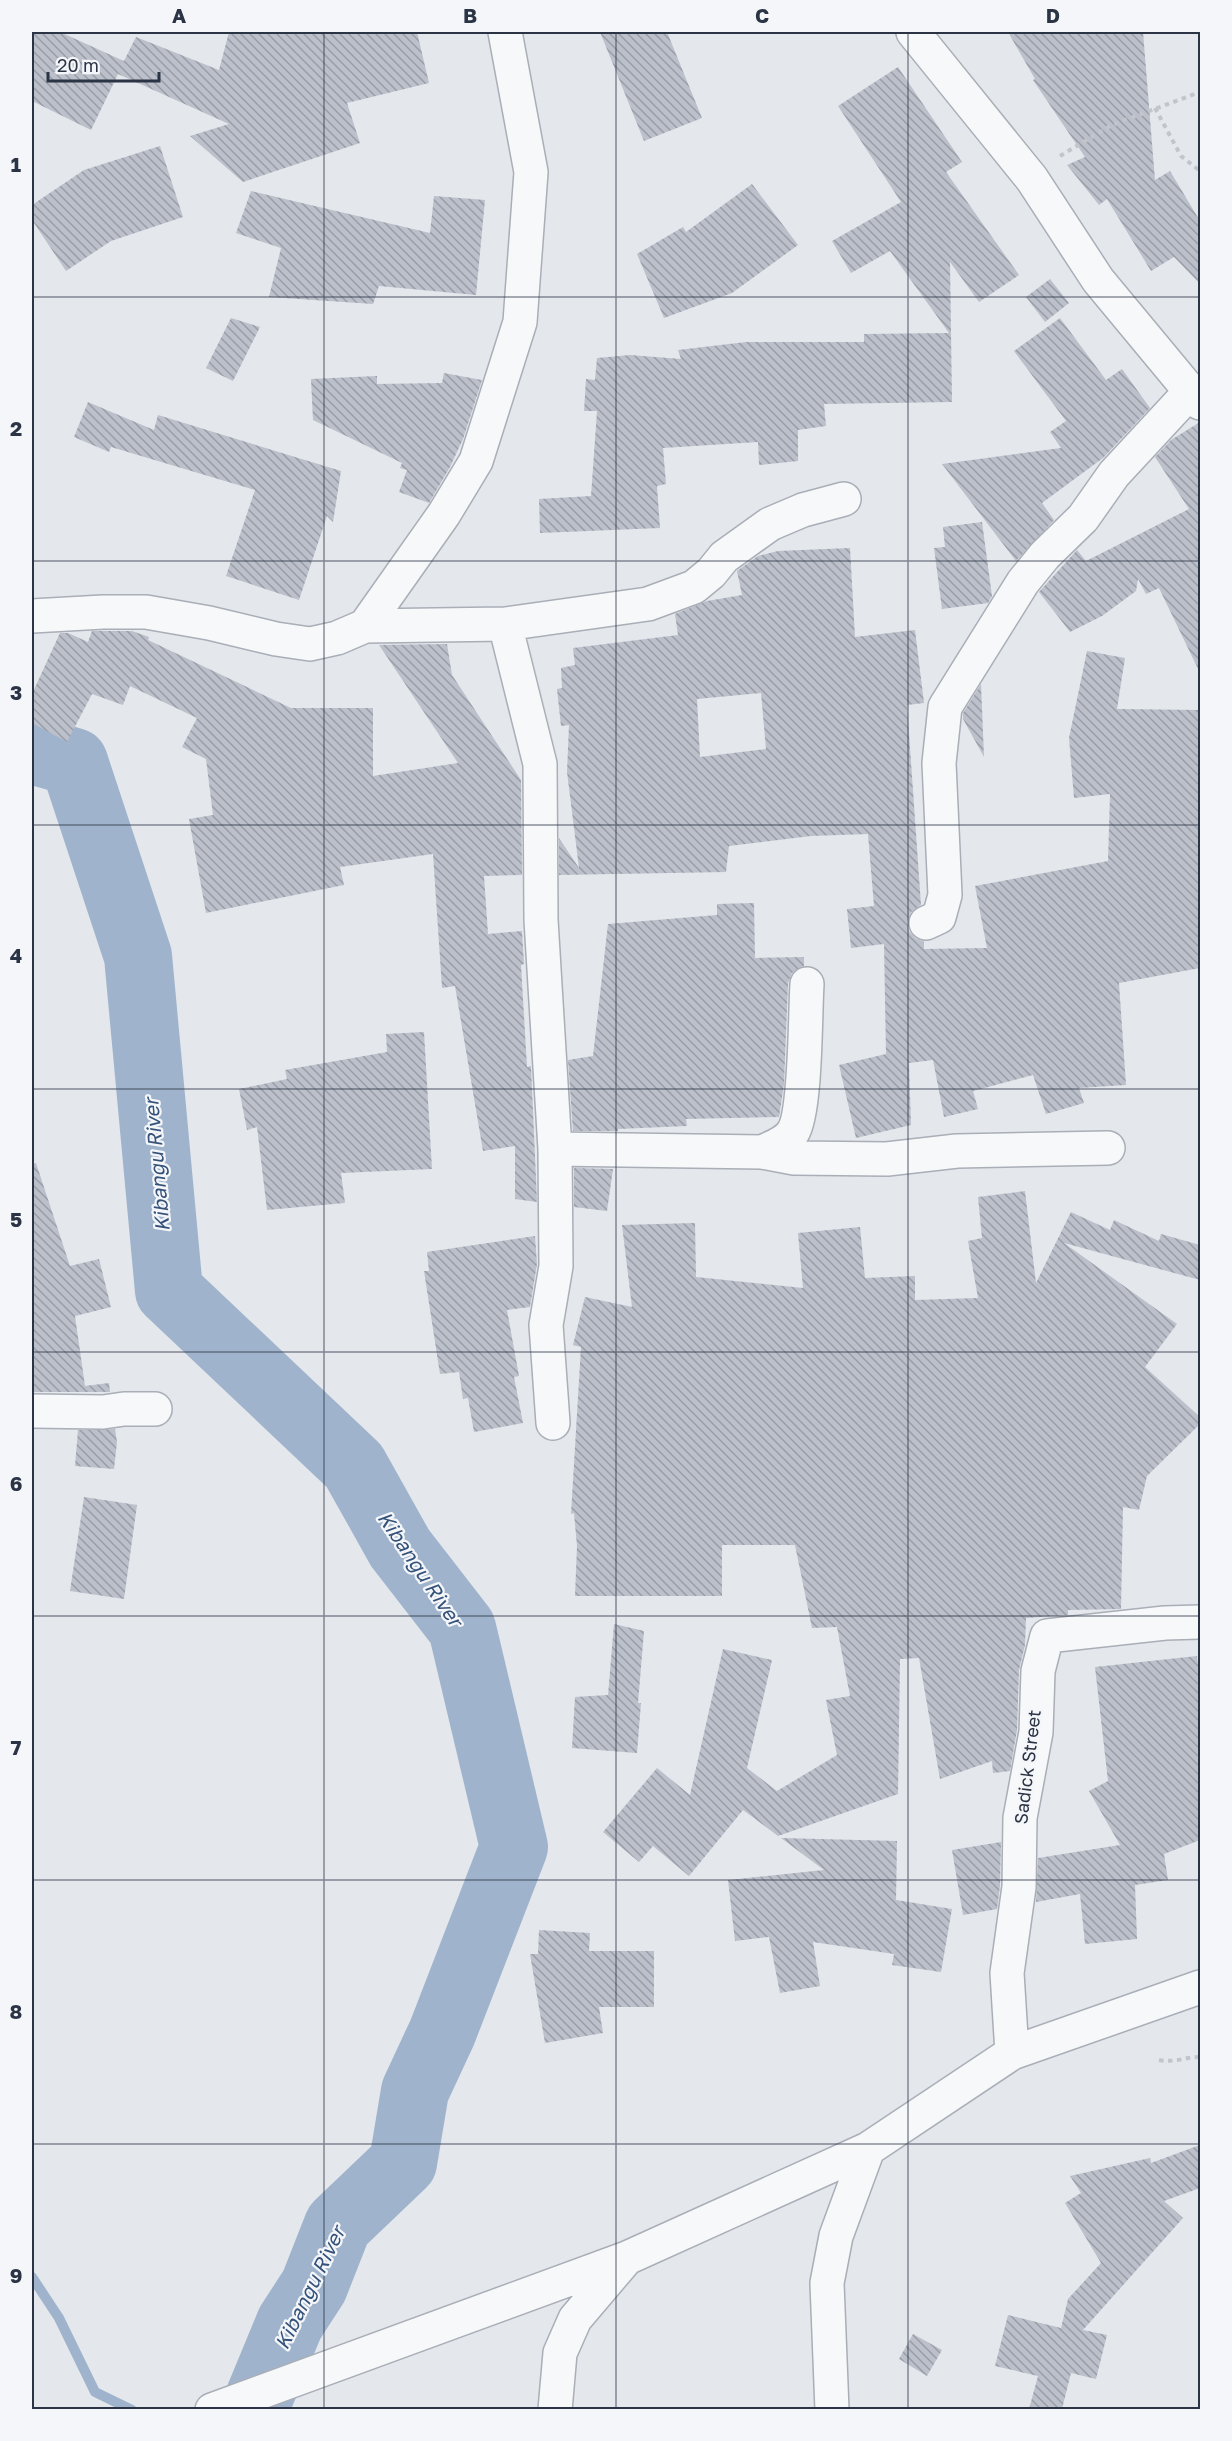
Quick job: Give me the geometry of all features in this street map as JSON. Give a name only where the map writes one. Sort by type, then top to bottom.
[{"type":"street","points":[[365,626],[444,514],[476,461],[520,322],[531,172],[505,32]]},
{"type":"street","points":[[913,32],[1032,179],[1098,280],[1195,397],[1114,474],[1083,518],[1045,555],[1023,582],[945,707],[939,763],[945,895],[939,917],[926,923]]},
{"type":"street","points":[[32,616],[146,612],[310,644],[337,639],[365,626],[505,624],[648,604],[694,587],[711,573],[724,557],[770,524],[803,510],[844,499]]},
{"type":"street","points":[[505,624],[540,764],[541,920],[555,1149],[556,1266],[546,1325],[553,1423]]},
{"type":"street","points":[[762,1152],[782,1143],[793,1131],[800,1102],[807,984]]},
{"type":"street","points":[[555,1149],[762,1152],[794,1158],[887,1160],[957,1151],[1108,1148]]},
{"type":"street","points":[[32,1411],[103,1412],[155,1409]]},
{"type":"street","name":"Sadick Street","points":[[1012,2053],[1007,1973],[1019,1887],[1020,1818],[1036,1732],[1038,1671],[1047,1636],[1165,1623],[1200,1622]]},
{"type":"street","points":[[212,2409],[627,2258],[868,2149],[1012,2053],[1200,1987]]},
{"type":"street","points":[[832,2409],[827,2283],[836,2236],[868,2149]]},
{"type":"street","points":[[555,2409],[560,2353],[575,2319],[627,2258]]},
{"type":"path","points":[[1032,179],[1052,160],[1112,125],[1200,92]]},
{"type":"path","points":[[1155,108],[1181,156],[1200,171]]},
{"type":"path","points":[[1159,2060],[1170,2063],[1200,2057]]},
{"type":"building","points":[[32,32],[60,32],[124,61],[136,37],[219,70],[229,32],[417,32],[429,83],[347,103],[360,143],[243,182],[190,136],[229,124],[118,74],[91,130],[32,101]]},
{"type":"building","points":[[600,32],[667,32],[702,118],[644,141]]},
{"type":"building","points":[[1008,32],[1143,32],[1155,180],[1170,171],[1200,221],[1200,284],[1174,257],[1151,271],[1107,199],[1099,205],[1067,165],[1085,157],[1033,80],[1035,79]]},
{"type":"building","points":[[898,67],[962,162],[946,172],[1019,275],[979,302],[950,262],[952,402],[824,404],[826,426],[798,430],[798,461],[759,465],[758,442],[663,448],[666,484],[657,486],[660,528],[540,533],[539,499],[591,496],[597,411],[584,411],[586,379],[595,380],[597,358],[630,355],[681,359],[678,350],[746,342],[864,342],[864,334],[949,333],[890,251],[851,273],[832,241],[901,202],[838,106]]},
{"type":"building","points":[[160,146],[183,217],[111,241],[66,271],[32,220],[32,205],[84,170]]},
{"type":"building","points":[[752,184],[798,245],[732,293],[664,318],[637,254],[683,227],[686,232]]},
{"type":"building","points":[[251,191],[430,233],[434,196],[485,200],[476,295],[379,286],[373,304],[269,297],[281,248],[236,233]]},
{"type":"building","points":[[1050,279],[1069,303],[1045,322],[1026,297]]},
{"type":"building","points":[[231,318],[260,327],[233,381],[206,368]]},
{"type":"building","points":[[1060,318],[1106,380],[1122,369],[1150,408],[1103,458],[1042,503],[1054,520],[1016,561],[942,464],[1061,448],[1050,432],[1066,421],[1014,351]]},
{"type":"building","points":[[444,373],[482,380],[463,439],[429,503],[399,492],[407,470],[400,468],[402,463],[313,420],[311,379],[377,376],[377,384],[442,383]]},
{"type":"building","points":[[88,402],[154,430],[158,415],[341,471],[333,522],[327,516],[299,600],[226,576],[255,490],[111,447],[109,452],[74,437]]},
{"type":"building","points":[[1200,422],[1200,673],[1159,588],[1146,594],[1138,579],[1136,591],[1102,616],[1070,632],[1039,592],[1077,550],[1086,561],[1189,509],[1155,457],[1171,440]]},
{"type":"building","points":[[982,522],[992,596],[988,603],[942,609],[934,548],[945,547],[943,527]]},
{"type":"building","points":[[850,548],[855,637],[915,630],[924,703],[907,705],[921,905],[911,912],[907,922],[909,931],[915,938],[924,942],[924,949],[987,948],[975,886],[1108,861],[1110,794],[1074,798],[1069,738],[1087,651],[1125,658],[1117,709],[1200,710],[1200,968],[1119,983],[1126,1085],[1079,1088],[1084,1103],[1046,1114],[1033,1075],[973,1091],[978,1109],[944,1117],[933,1060],[909,1063],[911,1125],[856,1138],[839,1065],[886,1054],[884,944],[851,948],[847,909],[874,906],[868,834],[811,836],[729,846],[726,872],[559,875],[559,838],[579,868],[567,772],[569,725],[561,726],[557,689],[562,688],[561,668],[575,665],[573,648],[678,635],[675,614],[707,601],[742,595],[737,571],[758,556],[778,551]],"holes":[[[761,693],[766,749],[700,757],[697,699]]]},
{"type":"building","points":[[92,631],[132,631],[149,637],[148,640],[291,708],[373,708],[373,776],[458,763],[379,645],[447,644],[452,675],[521,780],[522,875],[484,876],[488,934],[522,931],[524,964],[521,965],[527,1067],[531,1066],[537,1202],[515,1199],[515,1146],[483,1151],[455,986],[442,988],[433,854],[340,867],[344,885],[206,913],[189,819],[213,815],[206,759],[182,747],[197,718],[130,686],[123,705],[92,694],[67,742],[32,723],[32,694],[60,633],[68,633],[88,642]]},
{"type":"building","points":[[981,684],[984,757],[963,719],[963,713]]},
{"type":"building","points":[[754,903],[755,958],[804,957],[804,966],[792,973],[788,983],[784,1084],[779,1117],[686,1119],[687,1126],[618,1129],[618,1131],[573,1131],[568,1060],[593,1056],[608,924],[717,915],[717,904]]},
{"type":"building","points":[[424,1032],[432,1169],[341,1173],[345,1203],[267,1210],[257,1127],[247,1130],[239,1089],[287,1079],[285,1070],[387,1052],[386,1034]]},
{"type":"building","points":[[36,1163],[70,1266],[99,1259],[111,1307],[75,1316],[85,1386],[109,1383],[110,1392],[32,1392],[32,1164]]},
{"type":"building","points":[[574,1168],[613,1169],[607,1211],[574,1207]]},
{"type":"building","points":[[1025,1191],[1036,1283],[1071,1212],[1110,1230],[1114,1220],[1159,1241],[1161,1234],[1200,1245],[1200,1280],[1064,1243],[1177,1324],[1145,1367],[1200,1417],[1200,1424],[1147,1476],[1139,1510],[1123,1507],[1121,1609],[1068,1610],[1068,1615],[1026,1618],[1025,1645],[1019,1670],[1017,1730],[1010,1771],[993,1773],[992,1761],[940,1779],[919,1658],[900,1659],[898,1794],[778,1836],[743,1810],[689,1876],[653,1846],[639,1862],[603,1832],[657,1768],[690,1795],[723,1649],[772,1660],[747,1768],[777,1791],[837,1755],[826,1700],[850,1696],[837,1627],[812,1628],[795,1545],[722,1545],[722,1596],[575,1596],[577,1546],[574,1513],[571,1514],[581,1347],[573,1345],[585,1297],[632,1307],[622,1225],[695,1223],[696,1277],[803,1288],[798,1233],[860,1227],[865,1278],[915,1276],[915,1300],[978,1298],[968,1241],[982,1238],[978,1197]]},
{"type":"building","points":[[535,1236],[537,1264],[530,1307],[507,1310],[519,1376],[514,1377],[523,1423],[474,1432],[468,1398],[463,1399],[459,1372],[440,1374],[424,1271],[429,1271],[427,1252]]},
{"type":"building","points":[[115,1429],[117,1442],[114,1469],[75,1466],[78,1430]]},
{"type":"building","points":[[84,1497],[137,1505],[124,1599],[70,1591]]},
{"type":"building","points":[[614,1624],[644,1631],[638,1703],[641,1703],[637,1753],[572,1748],[575,1697],[608,1695]]},
{"type":"building","points":[[1197,1656],[1200,1683],[1200,1840],[1164,1854],[1168,1880],[1135,1885],[1137,1939],[1085,1944],[1080,1894],[1036,1902],[1038,1858],[1120,1845],[1089,1791],[1108,1781],[1095,1667]]},
{"type":"building","points":[[781,1838],[897,1841],[896,1900],[952,1909],[941,1972],[892,1965],[894,1954],[813,1942],[820,1986],[780,1993],[769,1937],[735,1941],[728,1880],[824,1870]]},
{"type":"building","points":[[1001,1842],[997,1909],[963,1915],[952,1850]]},
{"type":"building","points":[[539,1930],[590,1933],[589,1951],[654,1951],[654,2007],[599,2007],[603,2033],[545,2043],[530,1954],[538,1954]]},
{"type":"building","points":[[1200,2145],[1200,2188],[1164,2201],[1183,2218],[1083,2330],[1107,2335],[1096,2379],[1071,2373],[1062,2409],[1029,2409],[1038,2376],[995,2366],[1008,2315],[1061,2328],[1068,2299],[1101,2263],[1065,2203],[1081,2193],[1070,2176],[1150,2158],[1151,2163]]},
{"type":"building","points":[[913,2334],[942,2350],[927,2376],[899,2359]]},
{"type":"waterway","name":"Kibangu River","points":[[32,750],[74,762],[138,956],[169,1291],[354,1466],[400,1548],[462,1628],[514,1847],[442,2033],[415,2091],[403,2163],[338,2225],[314,2286],[290,2323],[254,2410]]},
{"type":"waterway","points":[[32,2277],[59,2318],[95,2392],[132,2410]]}]
